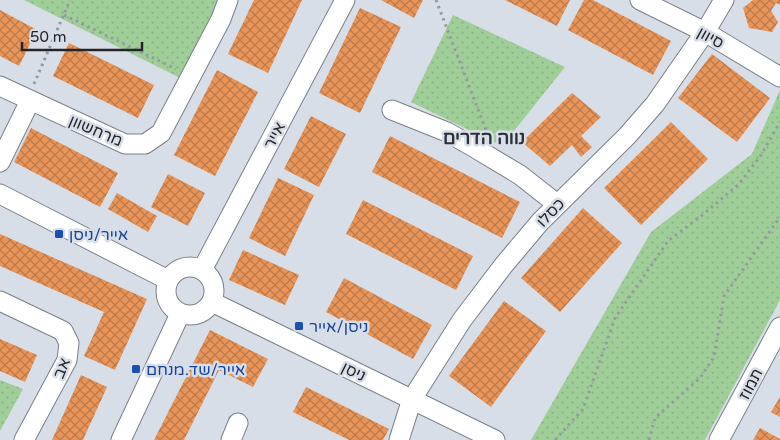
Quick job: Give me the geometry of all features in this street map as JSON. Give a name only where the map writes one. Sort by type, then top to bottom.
[{"type":"street","name":"מרחשוון","points":[[0,86],[125,144],[145,144],[161,133],[221,18],[228,0]]},
{"type":"street","name":"אייר","points":[[202,270],[345,0]]},
{"type":"street","name":"סיוון","points":[[640,0],[705,32],[780,77]]},
{"type":"street","name":"כסלו","points":[[399,440],[412,399],[462,320],[497,273],[540,222],[627,136],[655,104],[705,32],[724,0]]},
{"type":"street","points":[[0,162],[30,101]]},
{"type":"street","points":[[392,110],[446,132],[475,148],[520,175],[557,204]]},
{"type":"street","points":[[0,194],[168,280]]},
{"type":"street","points":[[187,267],[195,267],[202,270],[208,274],[215,288],[212,302],[202,313],[188,316],[180,314],[168,303],[166,288],[168,280],[173,274],[187,267]]},
{"type":"street","name":"אב","points":[[0,301],[63,331],[69,343],[67,360],[24,440]]},
{"type":"street","name":"ניסן","points":[[212,302],[496,440]]},
{"type":"street","points":[[121,440],[180,314]]},
{"type":"street","name":"תמוז","points":[[719,440],[780,327]]},
{"type":"path","points":[[30,101],[33,86],[70,0]]},
{"type":"path","points":[[436,0],[486,130],[475,148]]},
{"type":"path","points":[[64,15],[191,77]]},
{"type":"path","points":[[555,440],[583,409],[615,318],[668,241],[705,213],[738,184],[761,155],[780,122]]},
{"type":"path","points":[[649,440],[655,418],[700,378],[714,358],[724,296],[780,217]]},
{"type":"green space","points":[[24,0],[227,0],[188,82]]},
{"type":"green space","points":[[453,15],[565,67],[502,146],[411,102]]},
{"type":"green space","points":[[780,90],[780,300],[705,440],[531,440],[651,232],[752,154]]},
{"type":"green space","points":[[0,380],[23,389],[0,431]]},
{"type":"building","points":[[254,0],[302,0],[268,73],[228,54]]},
{"type":"building","points":[[381,0],[423,0],[414,18]]},
{"type":"building","points":[[505,0],[570,0],[557,26]]},
{"type":"building","points":[[584,0],[593,0],[671,41],[653,75],[568,30]]},
{"type":"building","points":[[753,0],[780,0],[780,5],[776,3],[771,11],[778,22],[772,32],[749,28],[743,8]]},
{"type":"building","points":[[360,8],[401,27],[360,113],[319,93]]},
{"type":"building","points":[[0,10],[37,30],[19,66],[0,56]]},
{"type":"building","points":[[69,43],[154,85],[138,118],[53,76]]},
{"type":"building","points":[[712,54],[770,98],[737,142],[678,98]]},
{"type":"building","points":[[217,70],[258,92],[215,176],[174,155]]},
{"type":"building","points":[[572,93],[601,117],[581,136],[592,147],[581,157],[572,145],[550,166],[522,142]]},
{"type":"building","points":[[311,116],[346,134],[319,187],[284,169]]},
{"type":"building","points":[[671,122],[708,159],[641,225],[604,188]]},
{"type":"building","points":[[31,128],[118,173],[100,207],[14,162]]},
{"type":"building","points":[[390,136],[520,202],[502,238],[372,172]]},
{"type":"building","points":[[168,174],[205,193],[188,226],[151,207]]},
{"type":"building","points":[[278,178],[314,195],[285,256],[249,238]]},
{"type":"building","points":[[117,193],[157,216],[148,232],[108,209]]},
{"type":"building","points":[[363,200],[473,256],[456,290],[346,234]]},
{"type":"building","points":[[583,208],[622,243],[560,312],[521,278]]},
{"type":"building","points":[[0,234],[147,299],[115,370],[84,356],[104,312],[0,266]]},
{"type":"building","points":[[243,250],[299,275],[285,305],[229,280]]},
{"type":"building","points":[[344,278],[432,325],[413,359],[326,312]]},
{"type":"building","points":[[504,301],[546,331],[491,407],[449,376]]},
{"type":"building","points":[[210,330],[268,359],[253,387],[219,370],[184,440],[154,440]]},
{"type":"building","points":[[0,339],[37,355],[25,382],[0,371]]},
{"type":"building","points":[[81,375],[107,387],[83,440],[52,440]]},
{"type":"building","points":[[306,387],[389,429],[383,440],[349,440],[293,412]]},
{"type":"building","points":[[780,397],[780,417],[771,412]]},
{"type":"building","points":[[760,428],[780,439],[780,440],[753,440]]},
{"type":"place","name":"אייר/ניסן","points":[[59,234]]},
{"type":"place","name":"ניסן/אייר","points":[[299,326]]},
{"type":"place","name":"אייר/שד.מנחם","points":[[136,369]]},
{"type":"district","name":"נווה הדרים","points":[[484,138]]}]
